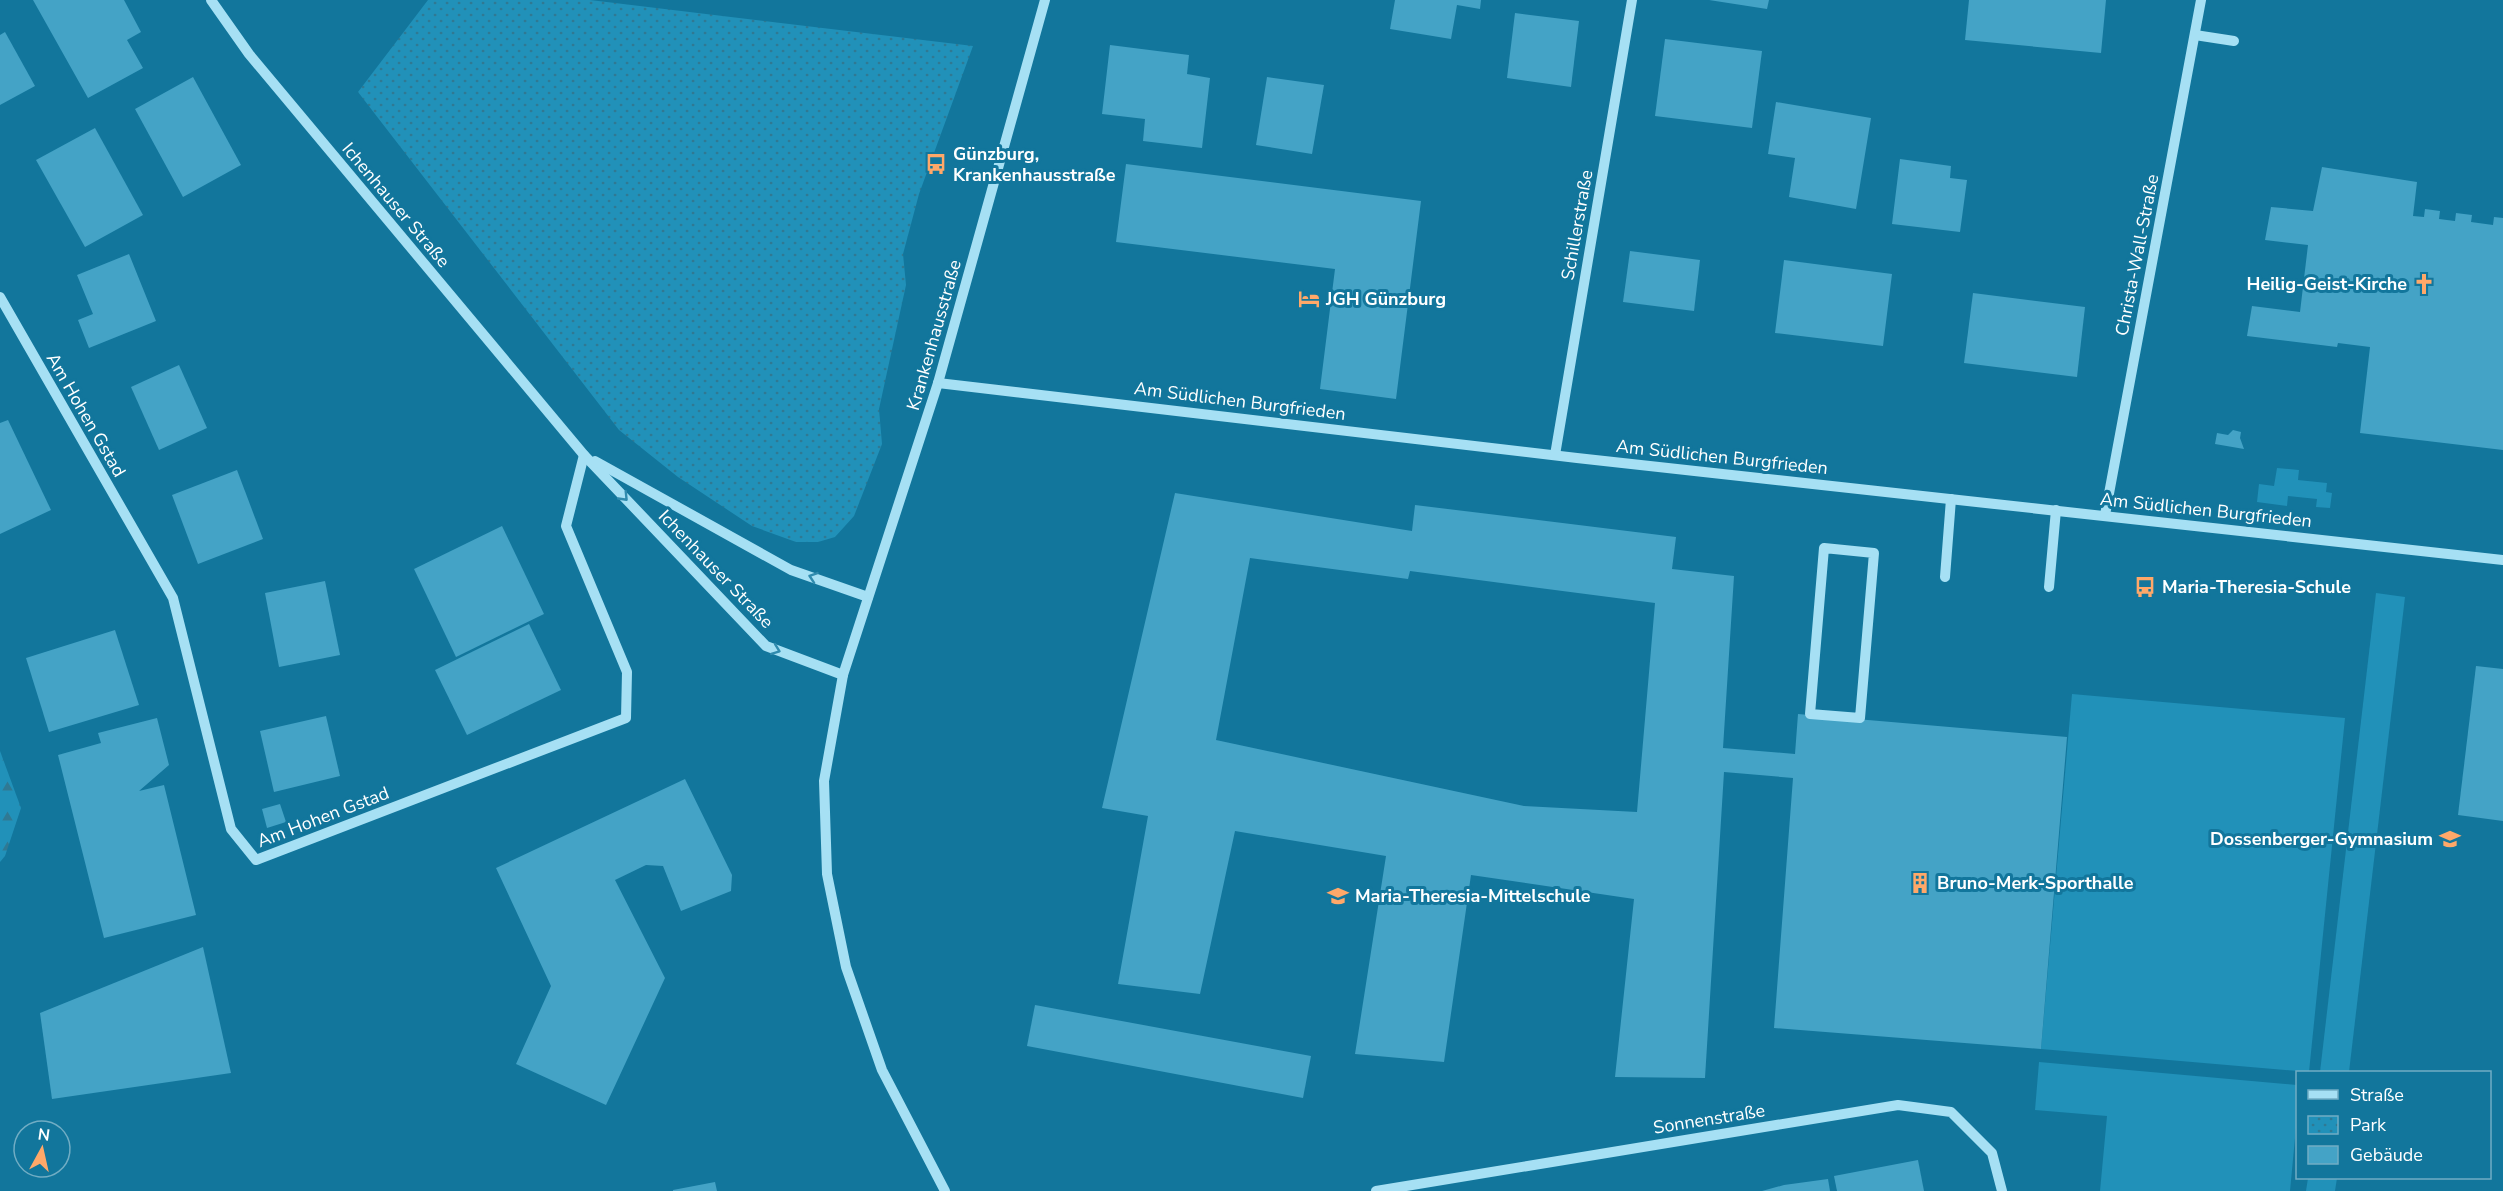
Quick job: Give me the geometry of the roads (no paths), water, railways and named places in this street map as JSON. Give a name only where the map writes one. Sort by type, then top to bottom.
[{"type":"street","name":"Ichenhauser Straße","points":[[211,0],[264,72],[584,455],[766,646],[843,675]]},
{"type":"street","name":"Krankenhausstraße","points":[[843,675],[938,383],[1045,0]]},
{"type":"street","name":"Schillerstraße","points":[[1555,455],[1632,0]]},
{"type":"street","name":"Christa-Wall-Straße","points":[[2105,515],[2201,0]]},
{"type":"street","points":[[2195,35],[2234,41]]},
{"type":"street","name":"Am Hohen Gstad","points":[[0,297],[173,598],[231,829],[256,860],[626,718],[627,672],[566,526],[584,455]]},
{"type":"street","name":"Am Südlichen Burgfrieden","points":[[938,383],[1555,455],[2503,561]]},
{"type":"street","name":"Ichenhauser Straße","points":[[584,455],[791,570],[868,597]]},
{"type":"street","points":[[1945,577],[1951,499]]},
{"type":"street","points":[[2049,587],[2056,510]]},
{"type":"street","points":[[1824,548],[1874,553],[1860,718],[1810,714],[1824,548]]},
{"type":"street","points":[[843,675],[824,781],[827,874],[846,967],[882,1070],[945,1191]]},
{"type":"street","name":"Sonnenstraße","points":[[1376,1191],[1438,1185],[1898,1105],[1951,1112],[1992,1153],[2002,1191]]},
{"type":"place","name":"Günzburg, Krankenhausstraße","points":[[936,164]]},
{"type":"place","name":"Heilig-Geist-Kirche","points":[[2424,284]]},
{"type":"place","name":"JGH Günzburg","points":[[1309,299]]},
{"type":"place","name":"Maria-Theresia-Schule","points":[[2145,587]]},
{"type":"place","name":"Dossenberger-Gymnasium","points":[[2450,839]]},
{"type":"place","name":"Bruno-Merk-Sporthalle","points":[[1920,883]]},
{"type":"place","name":"Maria-Theresia-Mittelschule","points":[[1338,896]]}]
